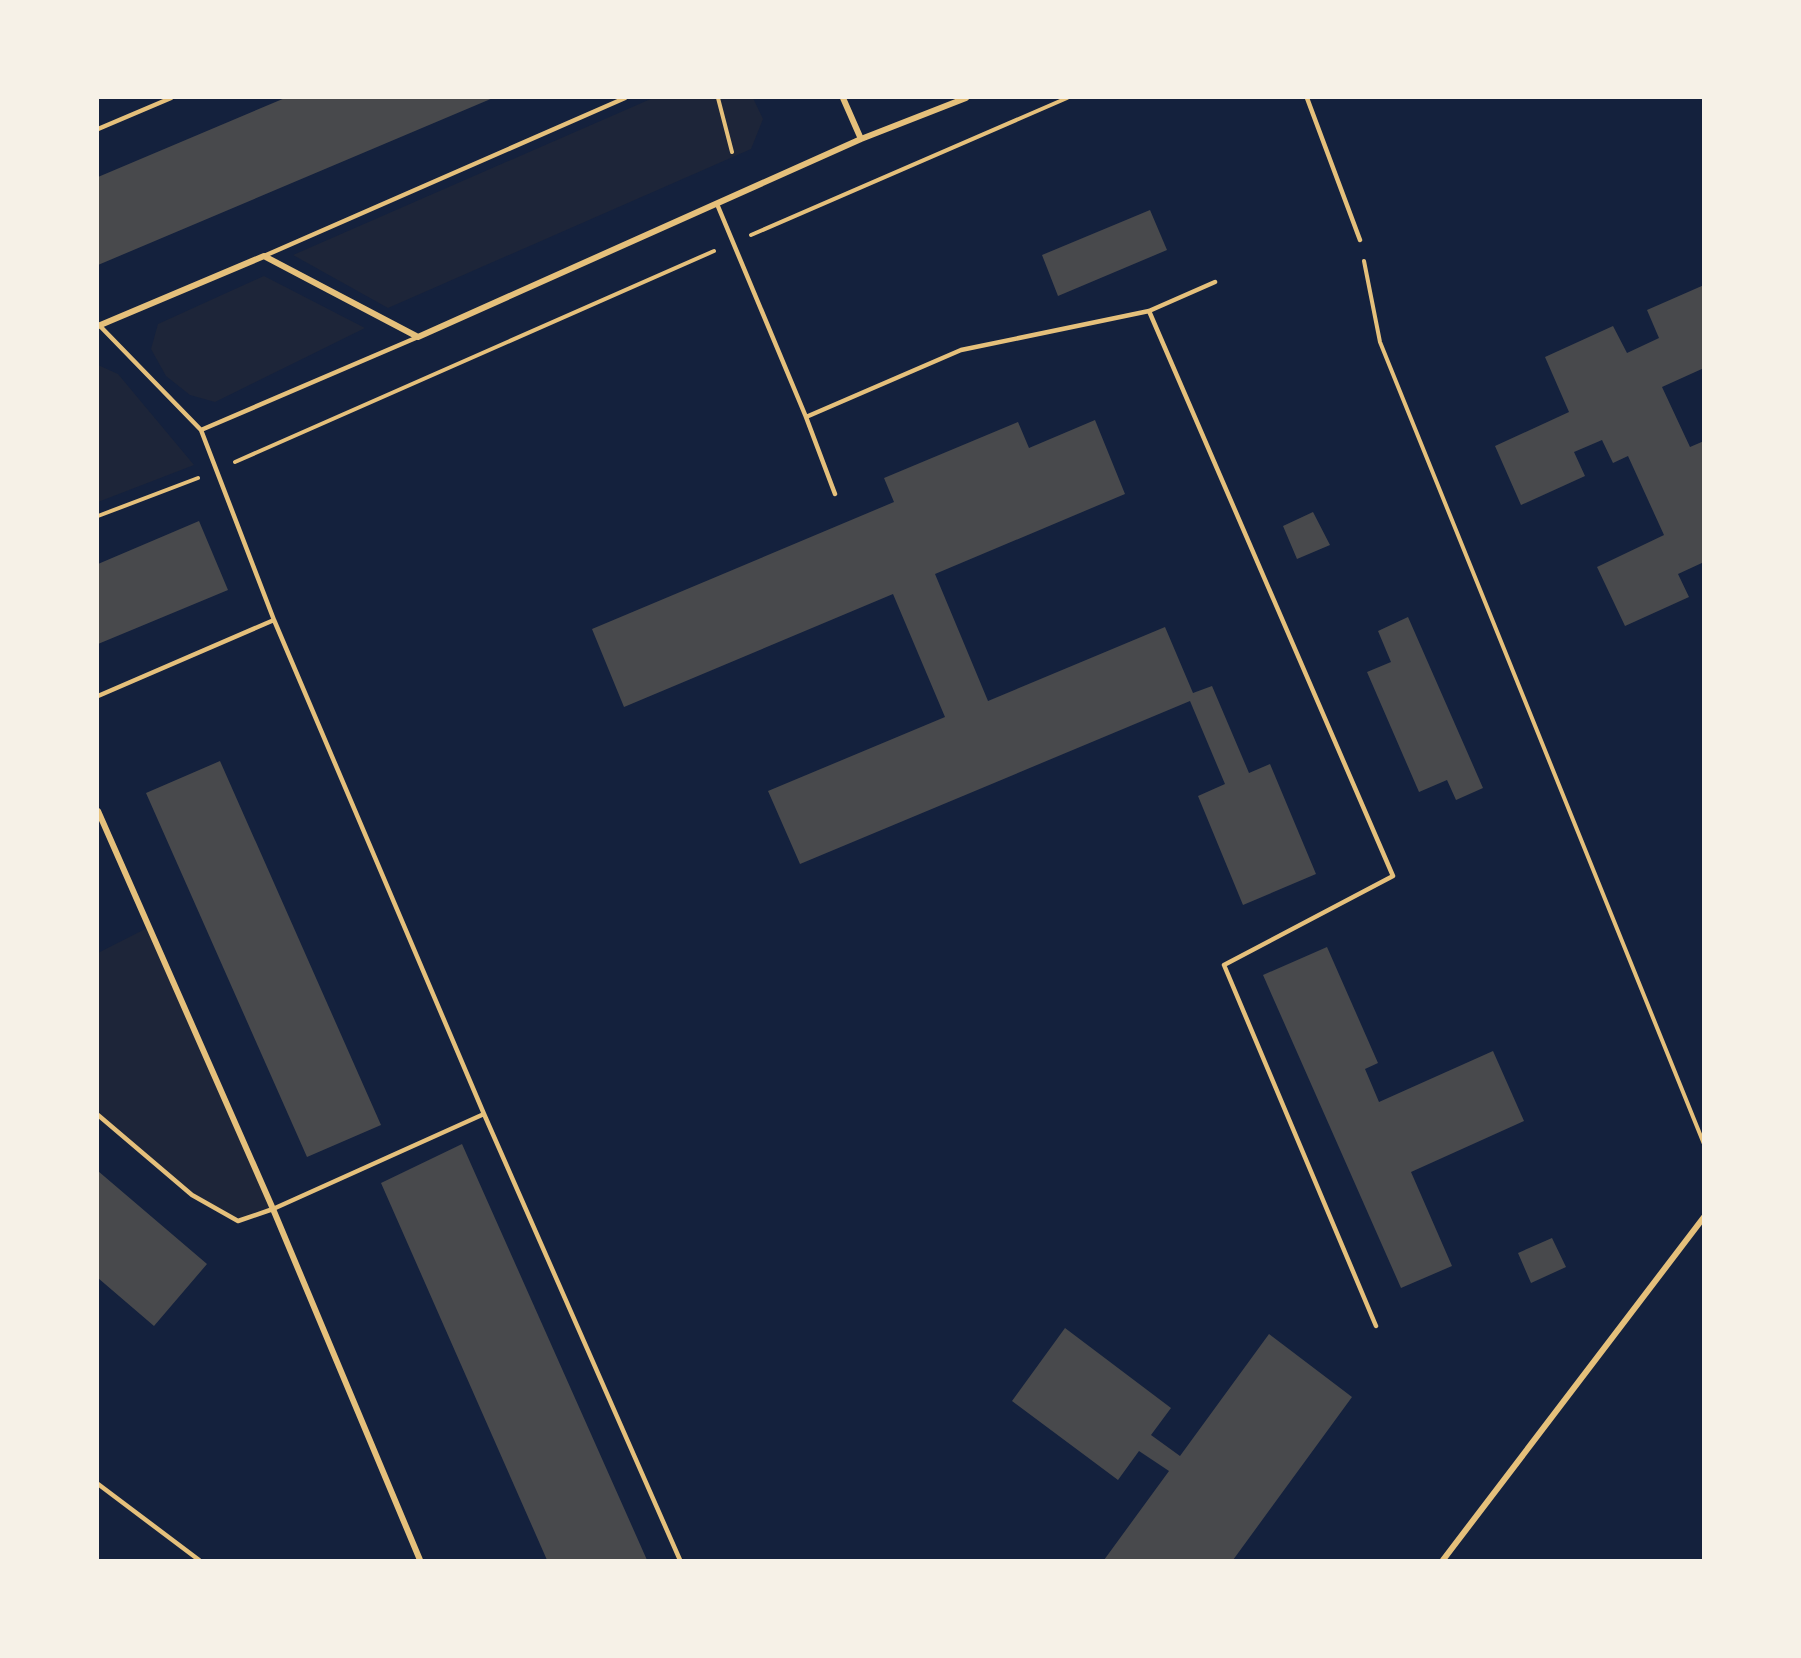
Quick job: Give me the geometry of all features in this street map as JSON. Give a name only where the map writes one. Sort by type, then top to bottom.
[{"type":"street","points":[[843,98],[861,139]]},
{"type":"street","points":[[98,326],[264,256],[418,337],[861,139],[966,98]]},
{"type":"street","points":[[98,811],[273,1209],[420,1560]]},
{"type":"street","points":[[1443,1560],[1704,1217]]},
{"type":"lane","points":[[98,129],[171,98]]},
{"type":"lane","points":[[264,256],[625,98]]},
{"type":"lane","points":[[1307,98],[1360,240]]},
{"type":"lane","points":[[717,204],[806,417],[835,494]]},
{"type":"lane","points":[[806,417],[961,350],[1149,311],[1215,282]]},
{"type":"lane","points":[[1149,311],[1393,876],[1224,965],[1376,1326]]},
{"type":"lane","points":[[98,326],[201,430],[274,620],[484,1114],[680,1560]]},
{"type":"lane","points":[[201,430],[418,337]]},
{"type":"lane","points":[[98,696],[274,620]]},
{"type":"lane","points":[[98,1115],[192,1194],[238,1221],[273,1209],[484,1114]]},
{"type":"lane","points":[[98,1484],[199,1560]]},
{"type":"path","points":[[718,98],[732,152]]},
{"type":"path","points":[[98,516],[217,471],[732,243],[1067,98]]},
{"type":"path","points":[[1360,240],[1380,342],[1704,1144]]},
{"type":"shaded area","points":[[653,98],[753,98],[763,119],[751,149],[388,308],[293,255]]},
{"type":"shaded area","points":[[264,276],[365,328],[215,402],[190,395],[166,376],[151,349],[158,324]]},
{"type":"shaded area","points":[[98,365],[118,374],[194,465],[98,502]]},
{"type":"shaded area","points":[[149,927],[273,1209],[238,1221],[192,1195],[98,1115],[98,953]]},
{"type":"building","points":[[285,98],[493,98],[98,265],[98,177]]},
{"type":"building","points":[[1150,210],[1167,250],[1058,296],[1042,255]]},
{"type":"building","points":[[1704,285],[1704,368],[1662,387],[1690,447],[1704,441],[1704,562],[1678,574],[1689,597],[1625,626],[1597,567],[1664,535],[1628,456],[1613,463],[1602,440],[1574,452],[1585,476],[1521,505],[1495,446],[1569,412],[1545,357],[1613,326],[1627,353],[1659,338],[1647,310]]},
{"type":"building","points":[[1095,420],[1125,494],[935,574],[988,701],[1165,627],[1193,693],[1212,686],[1249,773],[1270,764],[1316,874],[1243,905],[1198,796],[1225,784],[1190,701],[800,864],[768,791],[945,717],[893,594],[624,707],[592,629],[894,502],[884,478],[1018,422],[1029,448]]},
{"type":"building","points":[[1313,512],[1330,545],[1297,559],[1283,526]]},
{"type":"building","points":[[199,521],[228,590],[98,644],[98,564]]},
{"type":"building","points":[[1408,617],[1483,788],[1456,800],[1447,780],[1419,792],[1367,672],[1391,662],[1378,631]]},
{"type":"building","points":[[220,761],[381,1125],[307,1157],[146,793]]},
{"type":"building","points":[[1327,947],[1378,1063],[1365,1069],[1379,1102],[1493,1051],[1524,1121],[1411,1172],[1452,1266],[1401,1288],[1263,975]]},
{"type":"building","points":[[462,1144],[647,1560],[547,1560],[381,1183]]},
{"type":"building","points":[[98,1171],[207,1264],[154,1326],[98,1278]]},
{"type":"building","points":[[1552,1238],[1566,1267],[1531,1283],[1518,1253]]},
{"type":"building","points":[[1065,1328],[1171,1408],[1151,1435],[1180,1456],[1269,1334],[1352,1397],[1233,1560],[1104,1560],[1169,1471],[1139,1451],[1118,1480],[1012,1401]]}]
